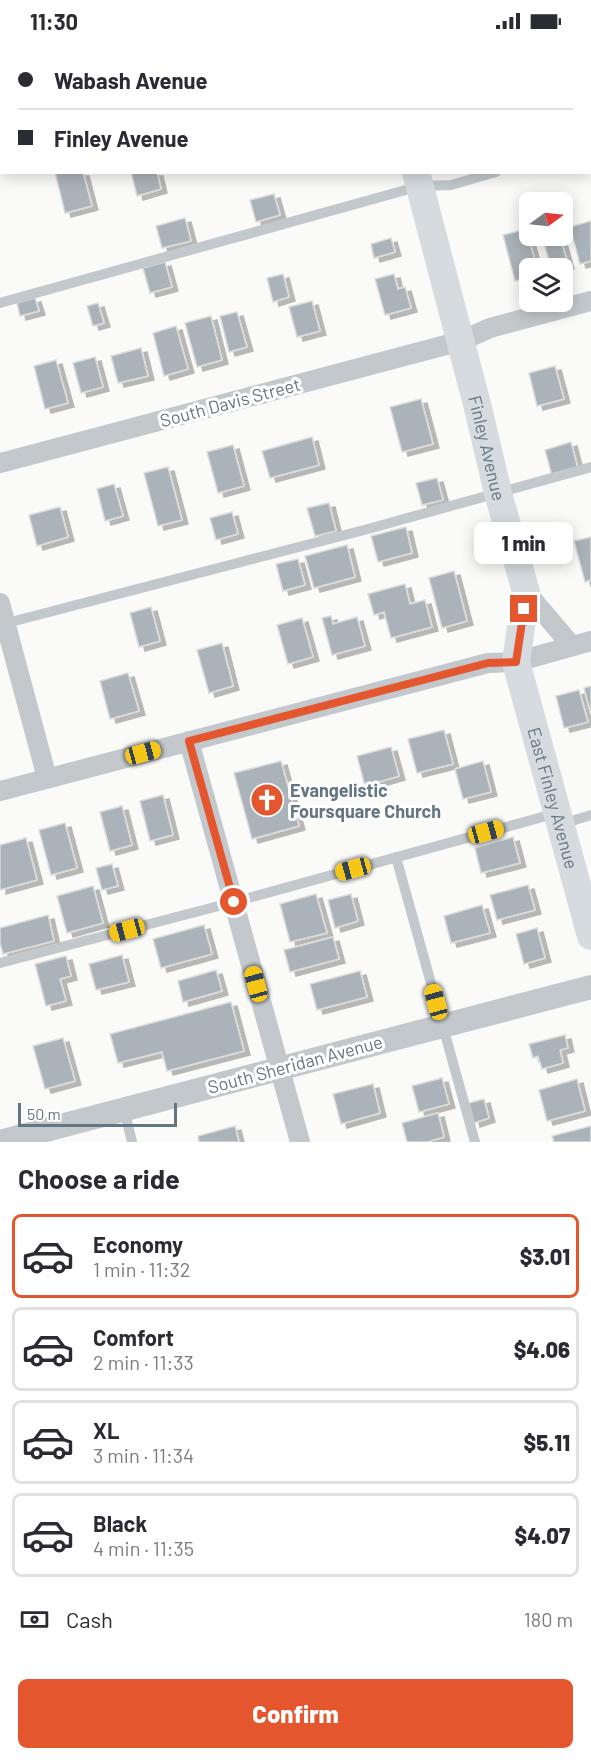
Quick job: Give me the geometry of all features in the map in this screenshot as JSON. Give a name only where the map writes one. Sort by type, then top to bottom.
[{"type":"main road","points":[[418,179],[460,341]]},
{"type":"main road","name":"Finley Avenue","points":[[460,341],[498,493],[526,592],[516,662]]},
{"type":"main road","name":"East Finley Avenue","points":[[516,662],[591,936]]},
{"type":"street","name":"South Davis Street","points":[[0,463],[460,341],[490,328],[591,301]]},
{"type":"street","points":[[526,592],[582,644]]},
{"type":"street","points":[[0,603],[3,624],[47,778]]},
{"type":"street","points":[[0,791],[488,663],[516,662],[582,644]]},
{"type":"street","points":[[189,741],[300,1142]]},
{"type":"street","name":"South Sheridan Avenue","points":[[0,1142],[591,987]]},
{"type":"lane","points":[[0,303],[418,179],[451,185],[489,174]]},
{"type":"lane","points":[[3,624],[368,529],[591,467]]},
{"type":"lane","points":[[0,963],[396,857],[559,819],[591,816]]},
{"type":"lane","points":[[396,857],[475,1142]]},
{"type":"lane","points":[[124,1109],[132,1142]]},
{"type":"building","points":[[55,174],[84,174],[92,206],[65,213]]},
{"type":"building","points":[[132,174],[157,174],[161,189],[137,196]]},
{"type":"building","points":[[274,194],[280,215],[256,222],[250,200]]},
{"type":"building","points":[[185,218],[191,241],[162,248],[156,226]]},
{"type":"building","points":[[591,221],[591,261],[580,264],[573,238],[573,226]]},
{"type":"building","points":[[519,231],[519,246],[531,246],[534,258],[519,258],[519,280],[515,281],[503,235]]},
{"type":"building","points":[[391,238],[395,252],[374,258],[371,244]]},
{"type":"building","points":[[545,246],[563,246],[566,258],[548,258]]},
{"type":"building","points":[[165,262],[172,287],[150,293],[143,268]]},
{"type":"building","points":[[283,274],[289,297],[273,302],[267,278]]},
{"type":"building","points":[[394,274],[398,289],[405,287],[411,308],[385,315],[375,279]]},
{"type":"building","points":[[35,298],[39,311],[20,316],[17,303]]},
{"type":"building","points":[[312,301],[320,331],[297,337],[289,307]]},
{"type":"building","points":[[98,303],[104,323],[93,326],[87,306]]},
{"type":"building","points":[[237,312],[247,347],[229,352],[220,316]]},
{"type":"building","points":[[211,316],[222,360],[197,367],[185,323]]},
{"type":"building","points":[[176,326],[188,369],[164,376],[153,333]]},
{"type":"building","points":[[141,348],[148,376],[118,383],[111,356]]},
{"type":"building","points":[[95,357],[103,387],[81,393],[73,363]]},
{"type":"building","points":[[56,360],[68,403],[45,409],[34,366]]},
{"type":"building","points":[[555,366],[564,399],[537,406],[529,373]]},
{"type":"building","points":[[421,399],[433,444],[402,452],[390,407]]},
{"type":"building","points":[[312,437],[319,465],[270,478],[262,451]]},
{"type":"building","points":[[571,442],[578,469],[552,476],[545,450]]},
{"type":"building","points":[[233,445],[244,486],[218,493],[207,452]]},
{"type":"building","points":[[168,467],[182,520],[158,526],[144,473]]},
{"type":"building","points":[[437,478],[443,500],[422,505],[416,483]]},
{"type":"building","points":[[114,484],[123,516],[105,521],[97,489]]},
{"type":"building","points":[[329,503],[336,531],[315,536],[307,508]]},
{"type":"building","points":[[60,507],[68,537],[37,546],[29,515]]},
{"type":"building","points":[[232,512],[238,534],[216,540],[210,518]]},
{"type":"building","points":[[406,527],[412,553],[378,562],[371,536]]},
{"type":"building","points":[[591,537],[591,580],[585,582],[574,541]]},
{"type":"building","points":[[347,545],[355,577],[314,588],[305,556]]},
{"type":"building","points":[[298,559],[305,585],[283,591],[276,564]]},
{"type":"building","points":[[454,571],[467,621],[442,628],[429,578]]},
{"type":"building","points":[[405,584],[410,604],[425,600],[432,627],[391,638],[384,612],[374,615],[368,594]]},
{"type":"building","points":[[151,607],[160,641],[139,647],[130,613]]},
{"type":"building","points":[[331,616],[333,624],[357,617],[365,646],[332,655],[322,618]]},
{"type":"building","points":[[302,618],[313,657],[288,664],[277,625]]},
{"type":"building","points":[[222,643],[233,686],[209,693],[197,650]]},
{"type":"building","points":[[128,673],[139,711],[110,719],[100,681]]},
{"type":"building","points":[[591,686],[591,714],[584,688]]},
{"type":"building","points":[[579,690],[588,722],[564,728],[556,696]]},
{"type":"building","points":[[444,730],[453,764],[417,773],[408,739]]},
{"type":"building","points":[[391,747],[399,776],[365,786],[357,756]]},
{"type":"building","name":"Evangelistic Foursquare Church","points":[[281,761],[299,826],[252,839],[234,773]]},
{"type":"building","points":[[483,761],[491,792],[463,799],[455,769]]},
{"type":"building","points":[[163,795],[173,835],[150,841],[140,801]]},
{"type":"building","points":[[122,806],[132,845],[110,851],[100,812]]},
{"type":"building","points":[[65,823],[77,868],[51,875],[39,830]]},
{"type":"building","points":[[513,837],[520,863],[481,873],[475,848]]},
{"type":"building","points":[[26,838],[37,880],[0,890],[0,845]]},
{"type":"building","points":[[112,864],[118,886],[102,890],[96,868]]},
{"type":"building","points":[[528,885],[535,910],[497,920],[490,895]]},
{"type":"building","points":[[93,886],[103,923],[67,933],[57,896]]},
{"type":"building","points":[[316,894],[327,933],[290,942],[280,904]]},
{"type":"building","points":[[351,894],[358,921],[335,928],[328,900]]},
{"type":"building","points":[[482,905],[490,933],[451,943],[444,916]]},
{"type":"building","points":[[48,915],[54,941],[3,954],[0,928]]},
{"type":"building","points":[[204,925],[212,954],[161,968],[153,939]]},
{"type":"building","points":[[537,928],[545,958],[524,964],[516,934]]},
{"type":"building","points":[[333,937],[339,959],[290,972],[284,950]]},
{"type":"building","points":[[122,955],[129,982],[96,990],[89,964]]},
{"type":"building","points":[[66,956],[71,976],[60,979],[66,1001],[46,1006],[35,964]]},
{"type":"building","points":[[216,970],[222,991],[183,1002],[178,981]]},
{"type":"building","points":[[360,971],[367,997],[317,1010],[310,984]]},
{"type":"building","points":[[231,1002],[244,1051],[167,1071],[162,1052],[118,1063],[110,1034]]},
{"type":"building","points":[[565,1035],[568,1048],[560,1050],[563,1063],[542,1069],[538,1056],[533,1058],[529,1044]]},
{"type":"building","points":[[63,1038],[75,1081],[45,1089],[33,1046]]},
{"type":"building","points":[[442,1078],[449,1104],[419,1112],[412,1086]]},
{"type":"building","points":[[577,1079],[585,1111],[547,1121],[539,1090]]},
{"type":"building","points":[[373,1084],[380,1113],[341,1124],[333,1094]]},
{"type":"building","points":[[484,1099],[489,1118],[474,1123],[469,1103]]},
{"type":"building","points":[[438,1113],[444,1137],[427,1142],[407,1142],[402,1123]]},
{"type":"building","points":[[235,1126],[239,1142],[199,1142],[198,1136]]},
{"type":"building","points":[[591,1126],[591,1142],[554,1142],[552,1136]]},
{"type":"place","name":"Evangelistic Foursquare Church","points":[[267,800]]},
{"type":"route","points":[[234,902],[189,741],[488,663],[516,662],[524,609]]}]
